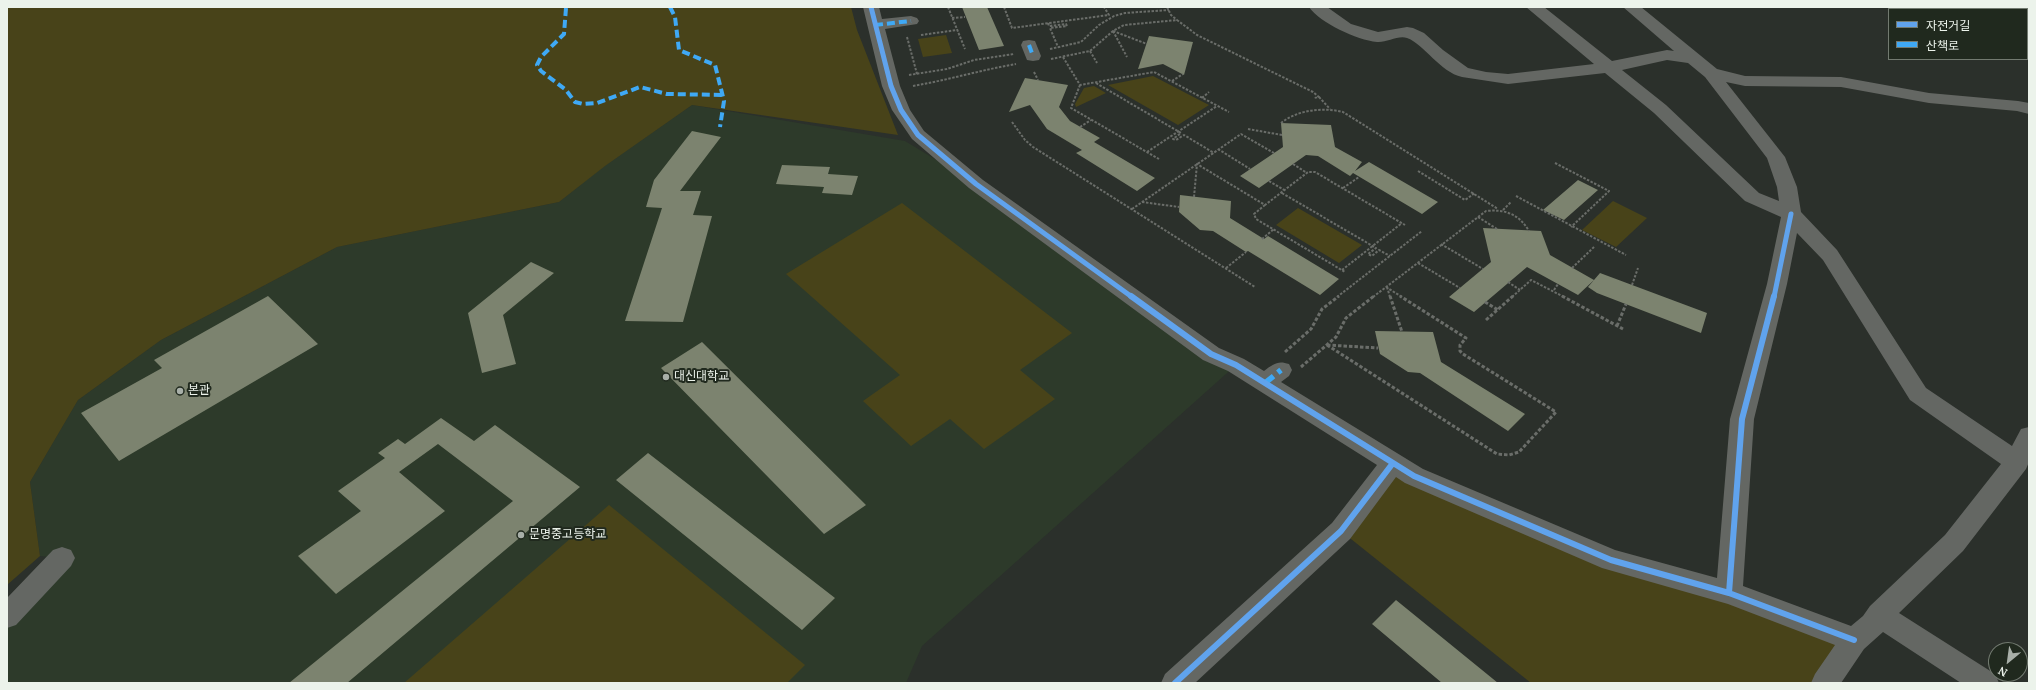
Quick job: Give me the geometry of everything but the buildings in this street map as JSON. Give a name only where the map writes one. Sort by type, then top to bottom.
[{"type":"street","points":[[1317,7],[1345,27],[1378,37],[1407,32],[1418,37],[1437,54],[1462,72],[1486,77],[1508,79],[1610,67],[1667,55],[1692,58]]},
{"type":"street","points":[[1534,7],[1660,109],[1752,196],[1791,214],[1830,255],[1918,394],[2017,462]]},
{"type":"street","points":[[1632,7],[1711,73],[1741,114],[1776,157],[1787,187],[1791,214],[1777,284],[1742,419],[1729,593]]},
{"type":"street","points":[[911,21],[873,16],[891,86],[901,110],[918,135],[976,184],[1205,349],[1236,365],[1281,369],[1393,463],[1414,476],[1611,560],[1729,593],[1854,640]]},
{"type":"street","points":[[1711,73],[1746,81],[1814,83],[1841,82],[1930,98],[2018,106],[2029,109]]},
{"type":"street","points":[[1825,683],[1854,640],[1873,625],[1879,615],[1954,543],[2017,462],[2029,436]]},
{"type":"street","points":[[1175,683],[1341,531],[1393,463]]},
{"type":"street","points":[[7,616],[62,558]]},
{"type":"street","points":[[1879,615],[1985,683]]},
{"type":"path","points":[[948,7],[965,49]]},
{"type":"path","points":[[1004,7],[1012,28],[1109,15],[1104,7]]},
{"type":"path","points":[[1167,7],[1171,15],[1197,35],[1313,92],[1330,109]]},
{"type":"path","points":[[952,18],[965,17]]},
{"type":"path","points":[[1036,54],[1063,57],[1082,54],[1090,50],[1113,31],[1130,24],[1177,20]]},
{"type":"path","points":[[1048,23],[1049,26],[1066,24],[1067,26],[1050,28],[1058,47]]},
{"type":"path","points":[[917,74],[907,37],[957,30]]},
{"type":"path","points":[[1113,31],[1147,44]]},
{"type":"path","points":[[1113,31],[1127,57]]},
{"type":"path","points":[[1090,50],[1097,63]]},
{"type":"path","points":[[1063,57],[1080,85]]},
{"type":"path","points":[[913,86],[953,79],[980,70],[1017,64]]},
{"type":"path","points":[[1080,85],[1152,72],[1172,81],[1229,112]]},
{"type":"path","points":[[1172,81],[1183,74]]},
{"type":"path","points":[[1105,76],[1107,80]]},
{"type":"path","points":[[1096,82],[1181,133],[1173,139],[1176,140],[1184,135],[1214,152]]},
{"type":"path","points":[[1080,85],[1070,106],[1091,120],[1159,159]]},
{"type":"path","points":[[1202,98],[1209,92]]},
{"type":"path","points":[[1314,98],[1319,97]]},
{"type":"path","points":[[1147,152],[1217,106]]},
{"type":"path","points":[[1281,123],[1284,119],[1292,116],[1330,109],[1343,112],[1475,193],[1498,210]]},
{"type":"path","points":[[1080,127],[1091,120]]},
{"type":"path","points":[[1012,122],[1030,145],[1255,287]]},
{"type":"path","points":[[1248,128],[1258,132],[1282,135]]},
{"type":"path","points":[[1132,209],[1241,134],[1274,153]]},
{"type":"path","points":[[1218,150],[1250,169]]},
{"type":"path","points":[[1554,163],[1609,190],[1571,227]]},
{"type":"path","points":[[1194,197],[1197,164]]},
{"type":"path","points":[[1197,164],[1265,205]]},
{"type":"path","points":[[1293,164],[1307,173]]},
{"type":"path","points":[[1418,171],[1465,200],[1475,193]]},
{"type":"path","points":[[1345,272],[1255,217],[1254,214],[1307,173],[1315,172],[1405,225]]},
{"type":"path","points":[[1343,188],[1360,177]]},
{"type":"path","points":[[1269,181],[1376,248],[1368,254],[1372,256],[1379,250],[1390,256]]},
{"type":"path","points":[[1516,196],[1571,227],[1626,255]]},
{"type":"path","points":[[1142,202],[1179,207]]},
{"type":"path","points":[[1503,210],[1511,202]]},
{"type":"path","points":[[1281,369],[1326,345],[1336,337],[1346,318],[1486,211],[1503,210],[1523,221],[1529,230]]},
{"type":"path","points":[[1478,217],[1498,228]]},
{"type":"path","points":[[1342,270],[1402,223]]},
{"type":"path","points":[[1262,239],[1274,229]]},
{"type":"path","points":[[1281,369],[1311,328],[1322,308],[1422,231]]},
{"type":"path","points":[[1441,244],[1483,269]]},
{"type":"path","points":[[1572,268],[1595,246]]},
{"type":"path","points":[[1226,268],[1246,252]]},
{"type":"path","points":[[1418,262],[1460,288]]},
{"type":"path","points":[[1632,285],[1638,268]]},
{"type":"path","points":[[1486,320],[1531,280],[1554,290],[1623,329]]},
{"type":"path","points":[[1508,282],[1520,290]]},
{"type":"path","points":[[1554,290],[1558,284]]},
{"type":"path","points":[[1326,345],[1492,452],[1509,455],[1519,452],[1556,412],[1464,354],[1460,351],[1460,345],[1466,338],[1386,287]]},
{"type":"path","points":[[1386,287],[1402,332]]},
{"type":"path","points":[[1485,302],[1498,310]]},
{"type":"path","points":[[1617,326],[1626,304]]},
{"type":"path","points":[[1326,345],[1378,348]]},
{"type":"shaded area","points":[[7,7],[851,7],[857,30],[898,135],[692,105],[605,166],[559,202],[337,247],[161,340],[78,400],[30,482],[40,556],[7,585]]},
{"type":"shaded area","points":[[946,35],[952,53],[923,57],[918,39]]},
{"type":"shaded area","points":[[1153,76],[1209,105],[1178,125],[1108,85]]},
{"type":"shaded area","points":[[1094,86],[1106,93],[1076,107],[1075,104],[1084,88]]},
{"type":"shaded area","name":"대신대학교","points":[[692,105],[905,141],[976,184],[1236,365],[922,646],[906,683],[7,683],[7,616],[61,558],[40,556],[30,482],[78,400],[161,340],[337,247],[559,202],[603,167]]},
{"type":"shaded area","points":[[1613,201],[1647,218],[1616,247],[1582,230]]},
{"type":"shaded area","points":[[902,203],[1072,333],[1020,370],[1055,399],[984,449],[950,419],[911,446],[863,401],[900,375],[786,274]]},
{"type":"shaded area","points":[[1298,208],[1362,245],[1339,263],[1276,225]]},
{"type":"shaded area","points":[[1393,463],[1611,560],[1854,640],[1825,683],[1531,683],[1341,531]]},
{"type":"shaded area","points":[[609,505],[805,665],[787,683],[404,683]]},
{"type":"marked path","points":[[670,7],[675,17],[679,50],[715,65],[724,101],[720,127]]},
{"type":"marked path","points":[[566,8],[564,34],[541,57],[537,65],[541,71],[566,90],[575,102],[583,104],[597,103],[640,87],[667,94],[723,95]]},
{"type":"marked path","points":[[875,25],[911,21]]},
{"type":"marked path","points":[[1029,45],[1033,56]]},
{"type":"marked path","points":[[1265,383],[1281,370]]},
{"type":"cycle path","points":[[871,7],[891,86],[901,110],[918,135],[976,184],[1211,354],[1236,365],[1414,476],[1611,560],[1729,593],[1854,640]]},
{"type":"cycle path","points":[[1729,593],[1742,419],[1777,284],[1791,214]]},
{"type":"cycle path","points":[[1175,683],[1341,531],[1393,463]]},
{"type":"place","name":"대신대학교","points":[[666,377]]},
{"type":"place","name":"본관","points":[[180,391]]},
{"type":"place","name":"문명중고등학교","points":[[521,535]]}]
